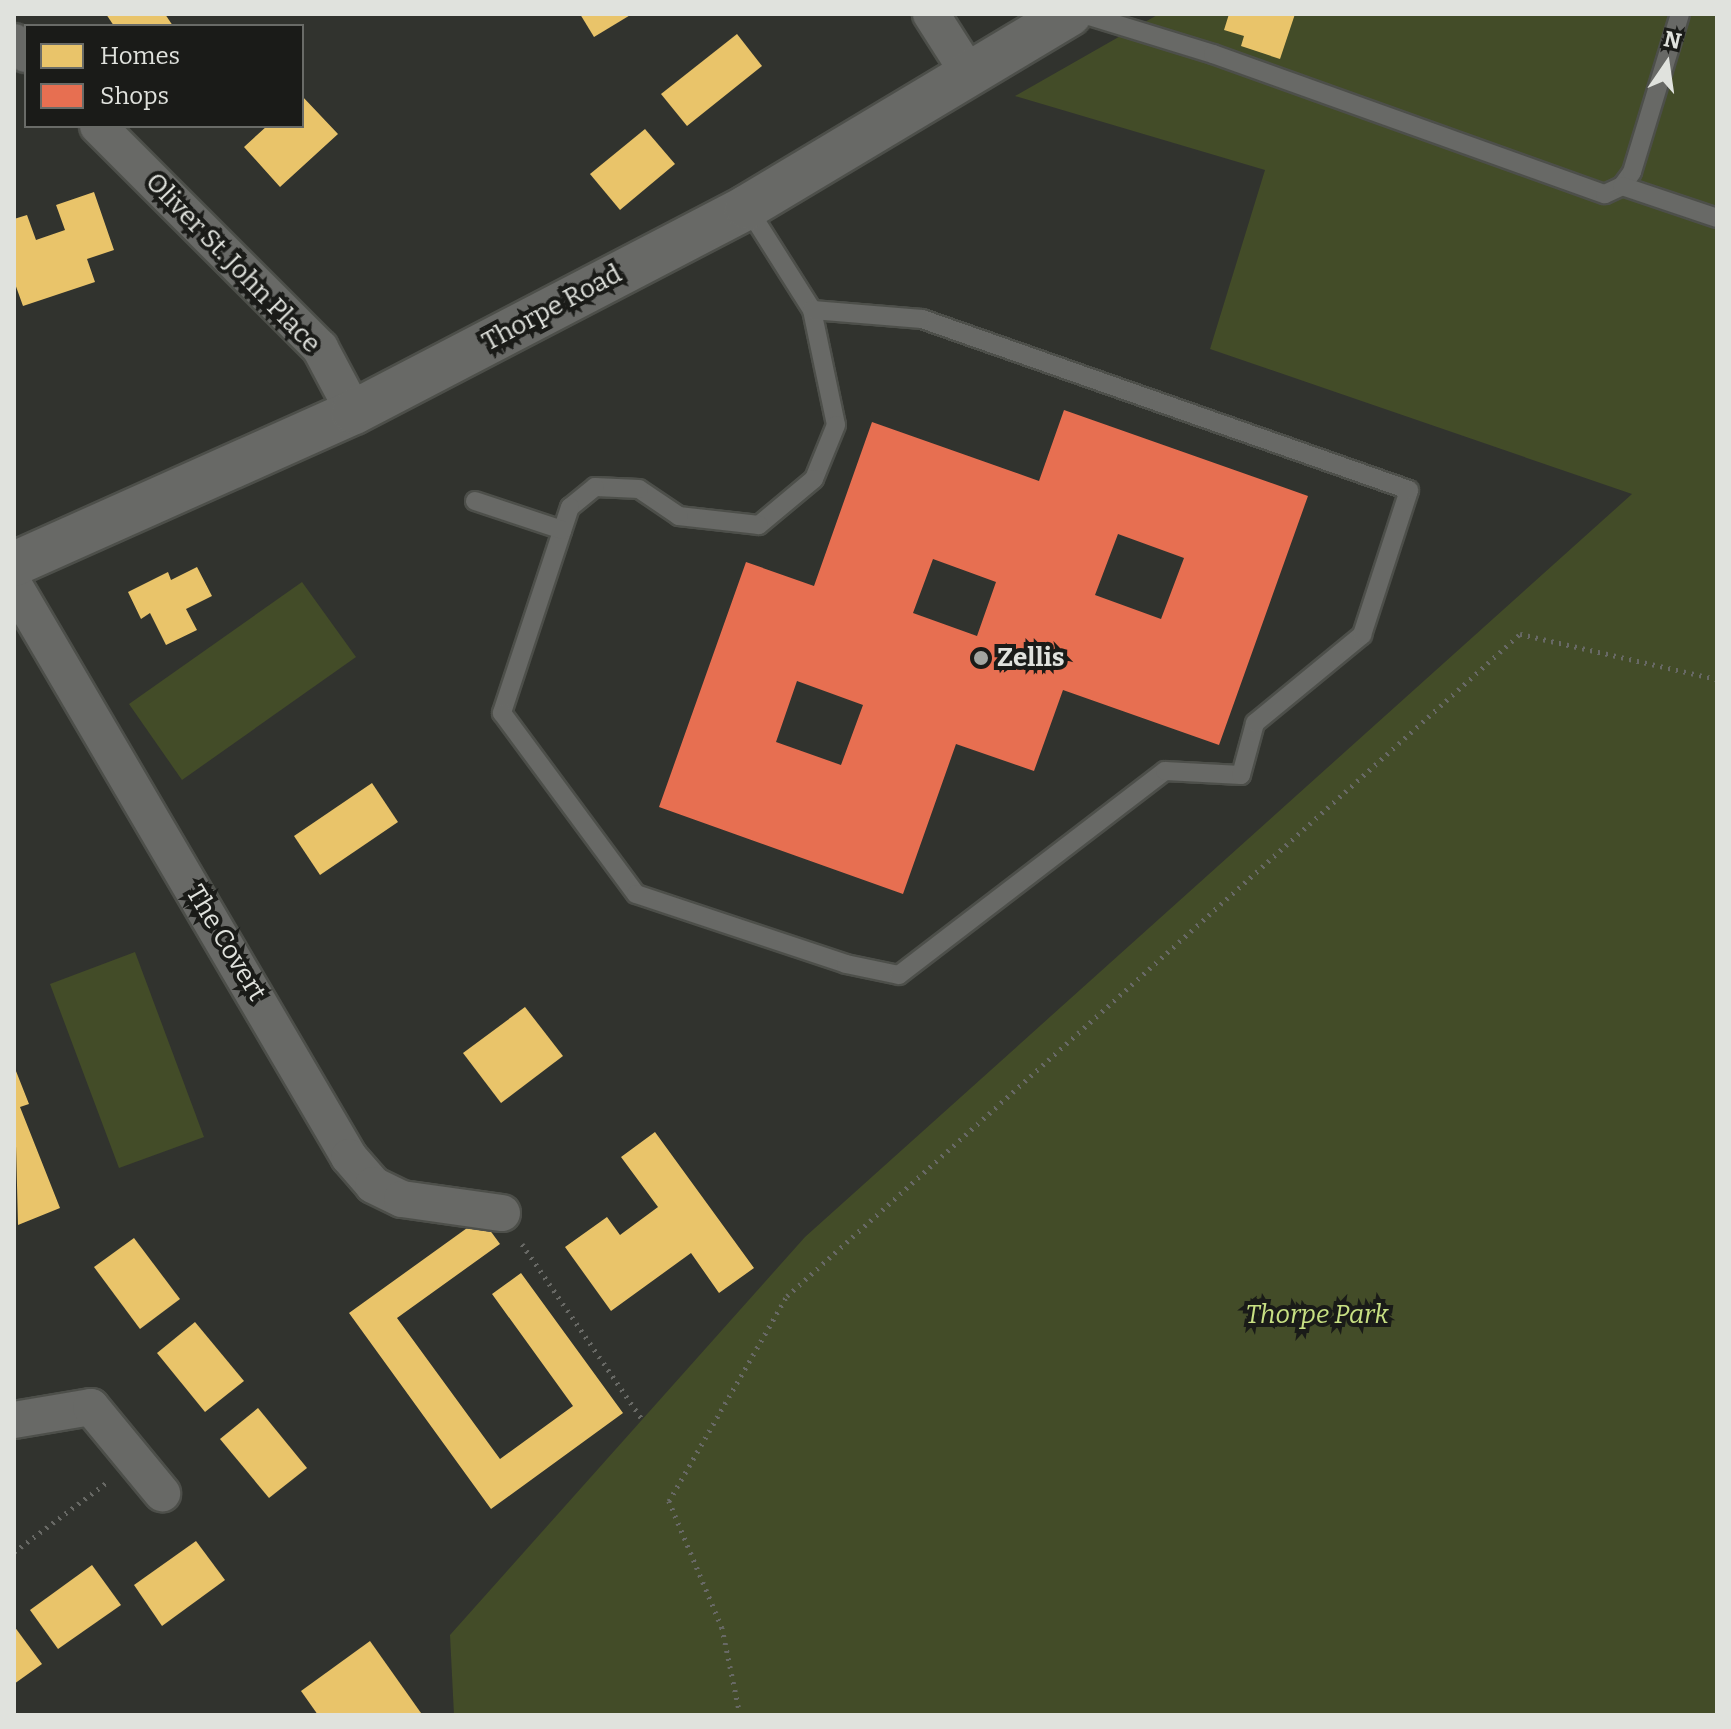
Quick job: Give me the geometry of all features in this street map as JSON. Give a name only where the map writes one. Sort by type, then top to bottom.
[{"type":"street","points":[[931,14],[968,72]]},
{"type":"street","name":"Thorpe Road","points":[[14,564],[354,412],[747,207],[968,72],[1070,14]]},
{"type":"street","name":"Oliver St. John Place","points":[[100,128],[320,348],[354,412]]},
{"type":"street","name":"The Covert","points":[[14,585],[349,1157],[373,1185],[402,1199],[502,1213]]},
{"type":"street","points":[[14,1420],[91,1407],[162,1493]]},
{"type":"lane","points":[[1083,14],[1213,54],[1605,194],[1622,186],[1632,172],[1680,14]]},
{"type":"lane","points":[[1622,186],[1717,218]]},
{"type":"lane","points":[[747,207],[812,310],[836,425],[814,479],[759,525],[679,516],[639,489],[595,487],[570,507],[502,713],[636,894],[846,964],[899,975],[1165,771],[1241,775],[1255,723],[1362,635],[1409,490],[922,319],[812,310]]},
{"type":"lane","points":[[475,501],[562,530]]},
{"type":"path","points":[[740,1715],[722,1628],[669,1501],[787,1296],[1520,634],[1717,679]]},
{"type":"path","points":[[502,1213],[642,1419]]},
{"type":"path","points":[[14,1552],[136,1461]]},
{"type":"green space","name":"Thorpe Park","points":[[1159,14],[1717,14],[1717,1715],[454,1715],[450,1635],[805,1237],[1632,494],[1210,349],[1265,170],[1015,96]]},
{"type":"green space","points":[[302,582],[356,657],[182,780],[129,704]]},
{"type":"green space","points":[[135,952],[204,1137],[119,1168],[50,984]]},
{"type":"building: Homes","points":[[106,14],[165,14],[172,24],[113,24]]},
{"type":"building: Homes","points":[[580,14],[632,14],[594,37]]},
{"type":"building: Homes","points":[[1229,14],[1295,14],[1280,59],[1241,46],[1244,36],[1224,30]]},
{"type":"building: Homes","points":[[737,34],[762,66],[687,126],[661,94]]},
{"type":"building: Homes","points":[[304,98],[338,134],[280,187],[244,147],[265,128],[304,128]]},
{"type":"building: Homes","points":[[645,129],[675,164],[620,210],[590,174]]},
{"type":"building: Homes","points":[[94,192],[114,250],[87,259],[95,282],[23,306],[14,281],[14,219],[27,215],[36,240],[65,230],[56,205]]},
{"type":"building: Homes","points":[[197,567],[212,596],[186,609],[197,630],[166,645],[150,613],[141,619],[128,592],[168,572],[171,580]]},
{"type":"building: Homes","points":[[372,783],[398,822],[320,875],[294,836]]},
{"type":"building: Homes","points":[[525,1007],[563,1056],[501,1103],[463,1053]]},
{"type":"building: Homes","points":[[14,1066],[29,1104],[20,1107],[60,1208],[18,1225]]},
{"type":"building: Homes","points":[[655,1132],[754,1268],[719,1293],[691,1253],[611,1311],[565,1247],[607,1217],[620,1235],[658,1207],[621,1157]]},
{"type":"building: Homes","points":[[481,1218],[500,1244],[397,1318],[500,1459],[573,1406],[492,1294],[521,1273],[623,1413],[491,1509],[349,1313]]},
{"type":"building: Homes","points":[[134,1238],[180,1299],[140,1329],[94,1267]]},
{"type":"building: Homes","points":[[195,1322],[244,1381],[205,1412],[157,1353]]},
{"type":"building: Homes","points":[[258,1408],[307,1468],[269,1498],[220,1439]]},
{"type":"building: Homes","points":[[196,1541],[225,1580],[162,1626],[134,1585]]},
{"type":"building: Homes","points":[[92,1565],[121,1605],[58,1649],[30,1610]]},
{"type":"building: Homes","points":[[14,1626],[42,1664],[14,1684]]},
{"type":"building: Homes","points":[[370,1641],[421,1713],[318,1715],[301,1691]]},
{"type":"building: Shops","name":"Zellis","points":[[1064,410],[1308,496],[1219,745],[1063,690],[1034,771],[956,744],[903,894],[659,807],[746,562],[814,586],[872,422],[1039,481]],"holes":[[[1118,534],[1184,558],[1161,619],[1095,595]],[[933,559],[996,582],[977,636],[913,613]],[[797,681],[863,705],[841,765],[776,742]]]},
{"type":"place","name":"Zellis","points":[[981,658]]}]
